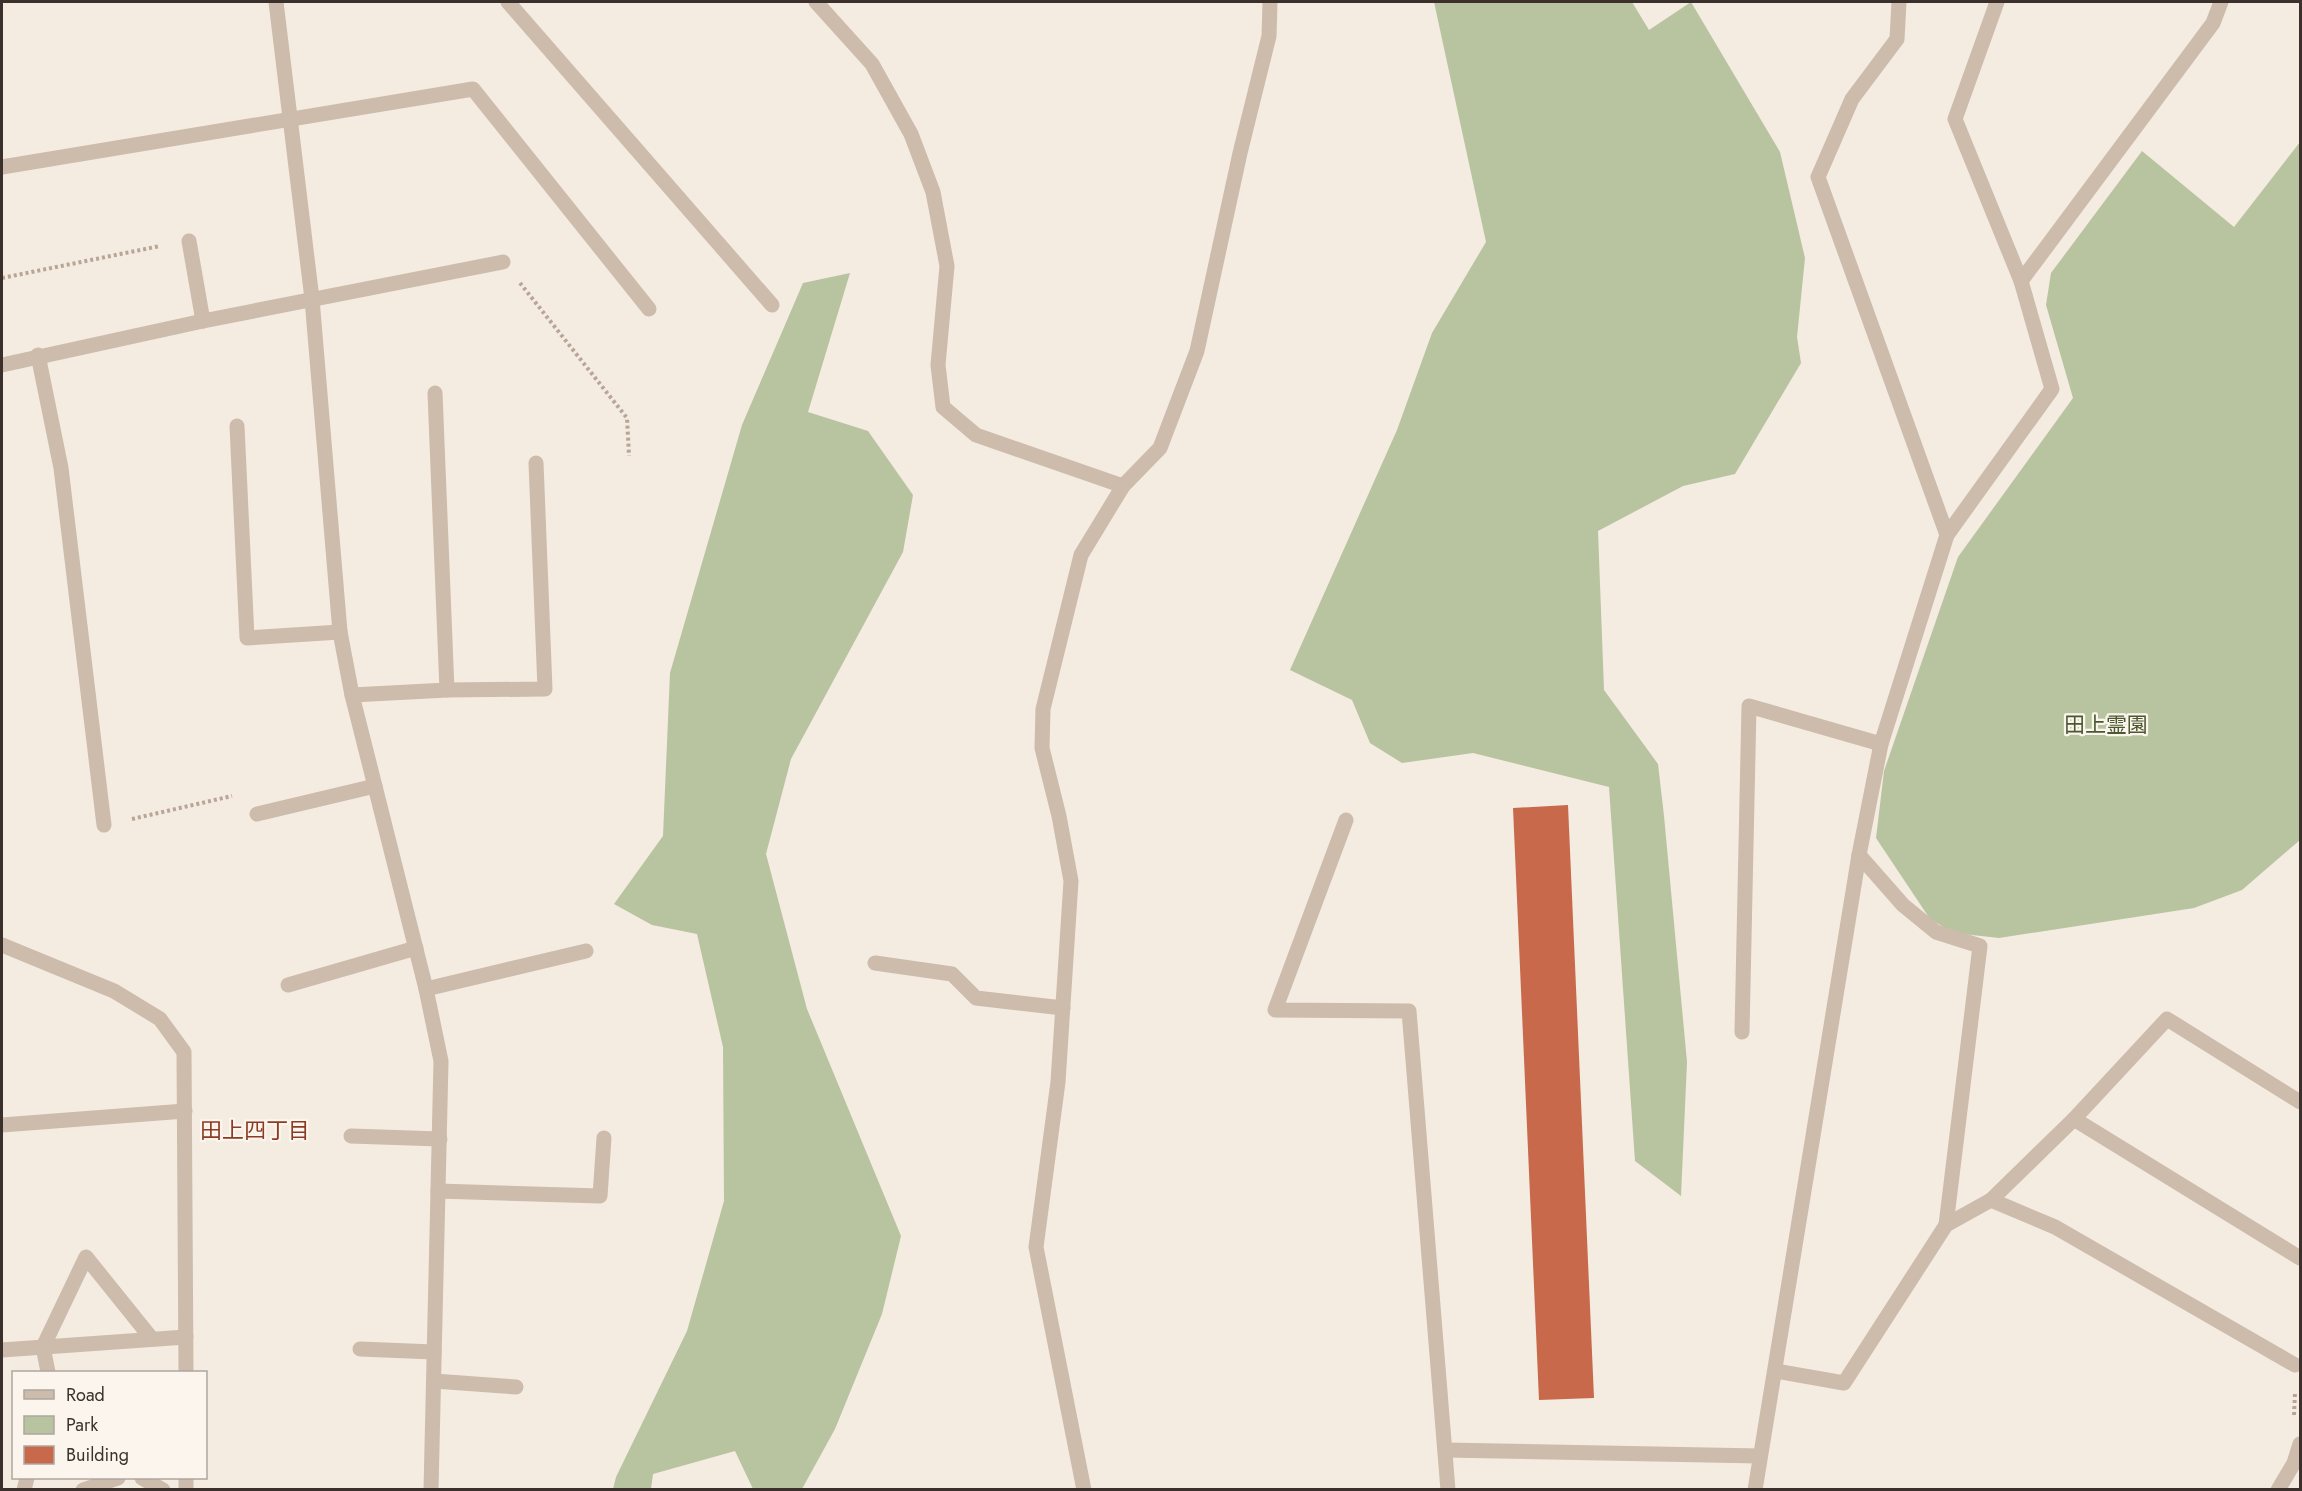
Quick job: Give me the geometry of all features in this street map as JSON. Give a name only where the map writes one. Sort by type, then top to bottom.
[{"type":"street","points":[[276,2],[312,299],[340,632],[352,696],[426,989],[441,1061],[431,1490]]},
{"type":"street","points":[[508,2],[772,305]]},
{"type":"street","points":[[816,2],[872,64],[911,134],[933,192],[947,266],[938,365],[943,407],[976,435],[1123,486]]},
{"type":"street","points":[[1084,1490],[1036,1247],[1058,1082],[1071,881],[1059,816],[1042,748],[1043,709],[1081,555],[1123,486],[1160,448],[1197,351],[1240,153],[1269,36],[1270,2]]},
{"type":"street","points":[[1899,2],[1897,39],[1852,99],[1818,177],[1947,535]]},
{"type":"street","points":[[1755,1490],[1859,855],[1881,744],[1947,535],[2052,389],[2020,281],[1955,119],[1997,2]]},
{"type":"street","points":[[2020,281],[2213,23],[2221,2]]},
{"type":"street","points":[[2,167],[473,89],[649,309]]},
{"type":"street","points":[[189,241],[203,321]]},
{"type":"street","points":[[2,364],[203,321],[502,262]]},
{"type":"street","points":[[38,355],[61,468],[104,825]]},
{"type":"street","points":[[435,393],[447,690]]},
{"type":"street","points":[[237,426],[247,639],[340,632]]},
{"type":"street","points":[[352,696],[447,690],[545,689],[536,463]]},
{"type":"street","points":[[1742,1032],[1749,706],[1881,744]]},
{"type":"street","points":[[256,814],[375,786]]},
{"type":"street","points":[[1346,820],[1275,1010],[1409,1011],[1448,1490]]},
{"type":"street","points":[[1776,1371],[1844,1383],[1946,1225],[1980,946],[1936,932],[1903,905],[1859,855]]},
{"type":"street","points":[[2,945],[114,991],[160,1019],[184,1052],[186,1371]]},
{"type":"street","points":[[288,985],[416,948]]},
{"type":"street","points":[[426,989],[586,951]]},
{"type":"street","points":[[875,963],[952,974],[976,998],[1063,1008]]},
{"type":"street","points":[[1946,1225],[1991,1200],[2074,1119],[2167,1018],[2301,1102]]},
{"type":"street","points":[[2,1125],[185,1111]]},
{"type":"street","points":[[2074,1119],[2301,1258]]},
{"type":"street","points":[[351,1136],[440,1139]]},
{"type":"street","points":[[438,1191],[600,1196],[604,1138]]},
{"type":"street","points":[[1991,1200],[2055,1227],[2295,1365]]},
{"type":"street","points":[[48,1371],[43,1347],[86,1257],[152,1339]]},
{"type":"street","points":[[2,1350],[186,1337]]},
{"type":"street","points":[[360,1348],[434,1352]]},
{"type":"street","points":[[434,1381],[516,1387]]},
{"type":"street","points":[[2278,1490],[2294,1463],[2301,1444]]},
{"type":"street","points":[[1444,1450],[1760,1456]]},
{"type":"street","points":[[83,1490],[115,1479]]},
{"type":"street","points":[[144,1479],[163,1490]]},
{"type":"path","points":[[2,278],[189,241]]},
{"type":"path","points":[[502,262],[627,418],[629,456]]},
{"type":"path","points":[[104,825],[236,795],[241,811],[256,814]]},
{"type":"green space","points":[[1434,2],[1632,2],[1649,30],[1691,2],[1780,152],[1805,258],[1797,337],[1801,363],[1735,474],[1683,486],[1598,531],[1604,690],[1658,764],[1687,1062],[1681,1196],[1635,1161],[1609,787],[1473,753],[1402,763],[1370,743],[1352,700],[1290,670],[1397,430],[1432,333],[1486,242]]},
{"type":"green space","name":"田上霊園","points":[[2300,142],[2300,840],[2242,890],[2194,908],[1999,938],[1954,933],[1930,919],[1876,838],[1884,771],[1958,557],[2073,398],[2046,305],[2051,273],[2142,151],[2234,227]]},
{"type":"green space","points":[[850,273],[808,412],[868,431],[913,495],[903,552],[791,759],[766,854],[807,1009],[901,1236],[882,1314],[835,1429],[802,1489],[753,1489],[735,1451],[653,1474],[651,1489],[613,1489],[616,1477],[687,1331],[724,1201],[723,1047],[697,934],[652,925],[614,904],[663,836],[670,673],[742,425],[803,283]]},
{"type":"building","points":[[1568,805],[1594,1398],[1539,1400],[1513,808]]},
{"type":"district","name":"田上四丁目","points":[[255,1130]]}]
